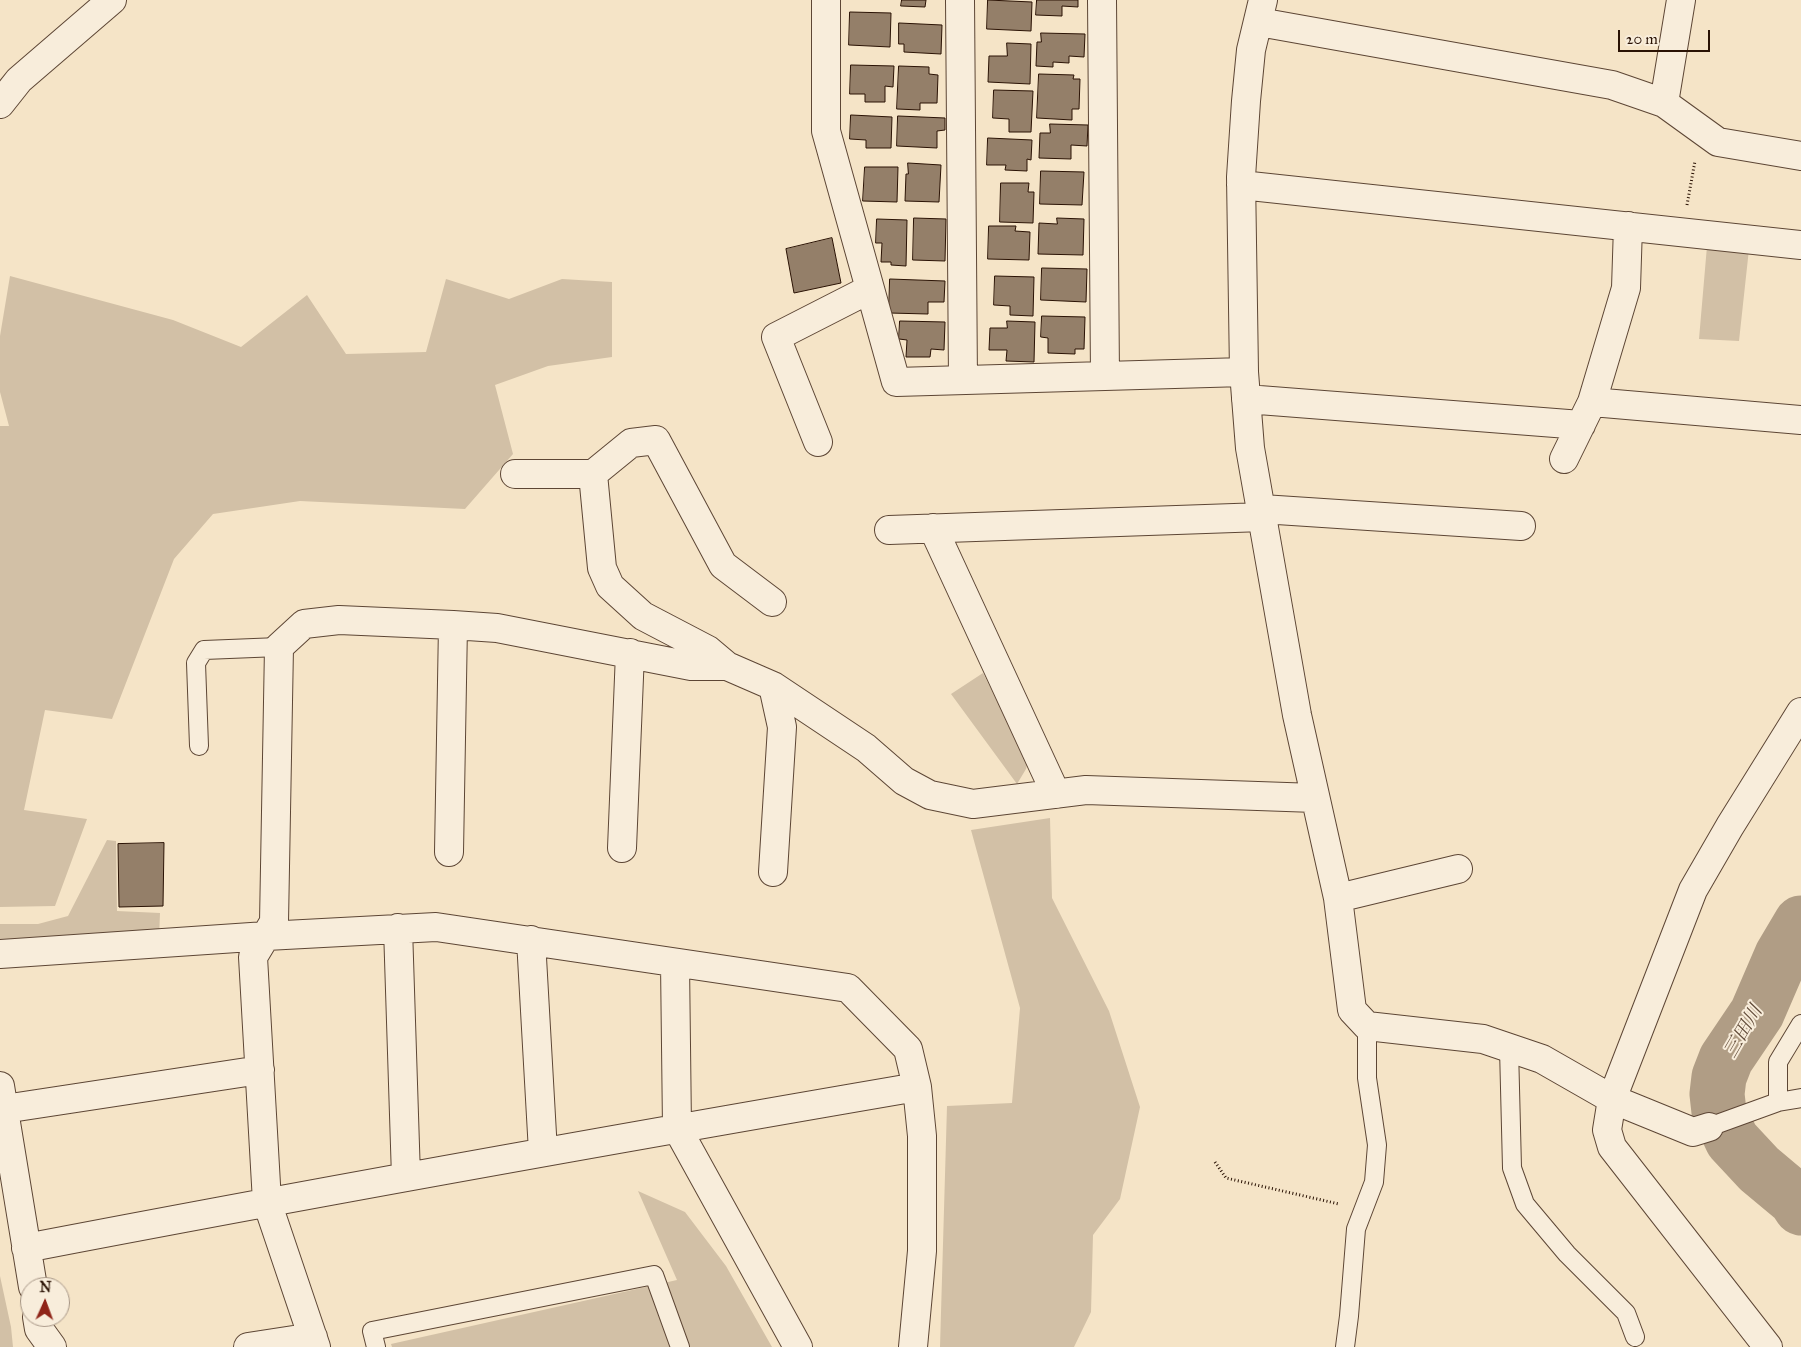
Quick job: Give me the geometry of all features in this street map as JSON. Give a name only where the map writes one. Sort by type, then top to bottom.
[{"type":"street","points":[[0,104],[19,80],[112,0]]},
{"type":"street","points":[[826,0],[826,131],[896,382],[1244,372]]},
{"type":"street","points":[[960,0],[963,380]]},
{"type":"street","points":[[1102,0],[1105,376]]},
{"type":"street","points":[[1664,104],[1681,0]]},
{"type":"street","points":[[1721,1123],[1692,1132],[1612,1099],[1542,1059],[1483,1039],[1367,1026],[1352,1010],[1338,898],[1297,715],[1250,448],[1244,372],[1241,185],[1246,101],[1252,50],[1261,11],[1612,85],[1664,104],[1718,142],[1801,156]]},
{"type":"street","points":[[1241,185],[1801,245]]},
{"type":"street","points":[[1564,459],[1586,414],[1626,288],[1628,226]]},
{"type":"street","points":[[818,442],[776,337],[870,289]]},
{"type":"street","points":[[1246,399],[1586,414],[1801,420]]},
{"type":"street","points":[[515,474],[593,474],[631,442],[656,440],[723,565],[772,602]]},
{"type":"street","points":[[593,474],[602,568],[610,586],[643,616],[708,650],[727,666],[773,686],[866,748],[904,781],[930,795],[973,804],[1086,790],[1315,798]]},
{"type":"street","points":[[889,530],[1262,513],[1521,526]]},
{"type":"street","points":[[933,528],[1056,794]]},
{"type":"street","points":[[248,1347],[314,1342],[267,1202],[253,957],[274,922],[278,648],[304,624],[339,620],[497,628],[691,666],[727,666]]},
{"type":"street","points":[[449,852],[453,625]]},
{"type":"street","points":[[622,848],[630,653]]},
{"type":"street","points":[[773,686],[782,727],[773,872]]},
{"type":"street","points":[[1768,1347],[1612,1147],[1607,1130],[1612,1099],[1692,890],[1801,712]]},
{"type":"street","points":[[1338,898],[1458,868]]},
{"type":"street","points":[[0,954],[266,936],[436,927],[848,988],[908,1049],[917,1087],[922,1136],[922,1251],[913,1347]]},
{"type":"street","points":[[398,928],[406,1177]]},
{"type":"street","points":[[531,940],[543,1152]]},
{"type":"street","points":[[675,963],[678,1128],[798,1347]]},
{"type":"street","points":[[30,1277],[2,1097],[260,1070]]},
{"type":"street","points":[[26,1248],[543,1152],[917,1087]]},
{"type":"street","points":[[39,1327],[52,1347]]},
{"type":"lane","points":[[199,746],[196,663],[204,650],[278,648]]},
{"type":"lane","points":[[1778,1102],[1778,1062],[1801,1024]]},
{"type":"lane","points":[[1345,1347],[1356,1229],[1374,1182],[1377,1145],[1367,1078],[1367,1026]]},
{"type":"lane","points":[[1510,1048],[1512,1168],[1525,1204],[1567,1254],[1626,1313],[1635,1337]]},
{"type":"lane","points":[[1721,1123],[1778,1102],[1801,1098]]},
{"type":"lane","points":[[376,1347],[372,1331],[654,1275],[680,1347]]},
{"type":"path","points":[[1682,232],[1695,161],[1718,142]]},
{"type":"path","points":[[1215,1162],[1226,1178],[1364,1209]]},
{"type":"shaded area","points":[[1707,246],[1749,249],[1739,341],[1699,339]]},
{"type":"shaded area","points":[[10,276],[173,320],[241,347],[307,295],[346,354],[426,352],[446,279],[509,299],[562,279],[612,282],[612,357],[548,366],[495,385],[513,454],[465,509],[300,501],[213,514],[174,559],[112,719],[45,710],[24,810],[87,819],[55,906],[0,907],[0,426],[9,426],[0,392],[0,336]]},
{"type":"shaded area","points":[[983,673],[1028,762],[1017,784],[951,694]]},
{"type":"shaded area","points":[[1050,818],[1052,898],[1109,1011],[1140,1107],[1120,1199],[1093,1235],[1091,1312],[1074,1347],[940,1347],[947,1106],[1012,1103],[1020,1008],[971,830]]},
{"type":"shaded area","points":[[107,840],[116,841],[117,911],[160,913],[159,938],[0,949],[0,924],[38,924],[68,916]]},
{"type":"shaded area","points":[[638,1191],[685,1212],[726,1266],[772,1347],[392,1347],[391,1344],[677,1280]]},
{"type":"shaded area","points":[[0,1276],[11,1327],[13,1347],[0,1347]]},
{"type":"building","points":[[902,0],[926,0],[925,7],[901,6]]},
{"type":"building","points":[[988,0],[1032,2],[1031,31],[987,29]]},
{"type":"building","points":[[1037,0],[1078,0],[1078,7],[1062,6],[1062,16],[1036,15]]},
{"type":"building","points":[[850,12],[891,13],[890,47],[849,45]]},
{"type":"building","points":[[899,23],[942,25],[941,54],[904,52],[904,44],[899,44]]},
{"type":"building","points":[[1041,33],[1085,34],[1084,57],[1069,56],[1069,63],[1053,62],[1053,67],[1036,66],[1037,42],[1041,42]]},
{"type":"building","points":[[1007,43],[1031,44],[1030,84],[988,82],[989,56],[1007,56]]},
{"type":"building","points":[[851,65],[894,66],[893,87],[885,86],[885,102],[865,102],[865,94],[850,94]]},
{"type":"building","points":[[899,66],[929,67],[929,74],[938,75],[937,103],[920,103],[920,110],[897,109]]},
{"type":"building","points":[[1039,74],[1074,75],[1073,79],[1080,79],[1079,109],[1072,109],[1072,120],[1037,118]]},
{"type":"building","points":[[994,90],[1033,91],[1031,132],[1009,132],[1009,119],[993,118]]},
{"type":"building","points":[[851,115],[892,117],[891,148],[866,148],[866,140],[850,139]]},
{"type":"building","points":[[898,116],[945,118],[945,130],[937,131],[937,148],[897,146]]},
{"type":"building","points":[[1050,124],[1088,125],[1087,146],[1071,145],[1071,159],[1039,158],[1040,133],[1050,133]]},
{"type":"building","points":[[988,138],[1032,140],[1031,160],[1027,159],[1027,171],[1005,170],[1006,165],[987,165]]},
{"type":"building","points":[[908,163],[941,165],[939,202],[905,201]]},
{"type":"building","points":[[865,167],[898,167],[897,202],[863,201]]},
{"type":"building","points":[[1041,171],[1084,172],[1082,205],[1040,204]]},
{"type":"building","points":[[1001,183],[1029,183],[1028,192],[1034,192],[1033,223],[1000,222]]},
{"type":"building","points":[[914,218],[946,219],[945,261],[913,260]]},
{"type":"building","points":[[1057,218],[1084,219],[1083,255],[1038,254],[1039,223],[1057,224]]},
{"type":"building","points":[[877,219],[907,220],[906,266],[891,265],[891,262],[881,262],[882,243],[876,243]]},
{"type":"building","points":[[989,226],[1016,226],[1015,231],[1030,232],[1029,260],[988,259]]},
{"type":"building","points":[[832,238],[841,283],[794,293],[786,249]]},
{"type":"building","points":[[1042,268],[1087,269],[1086,302],[1041,300]]},
{"type":"building","points":[[995,276],[1034,277],[1033,316],[1010,315],[1010,306],[994,305]]},
{"type":"building","points":[[890,279],[945,281],[944,302],[928,302],[928,314],[889,313]]},
{"type":"building","points":[[1042,316],[1085,317],[1084,349],[1075,349],[1075,354],[1048,353],[1048,338],[1041,337]]},
{"type":"building","points":[[900,321],[945,322],[944,350],[931,349],[930,357],[906,357],[907,340],[899,339]]},
{"type":"building","points":[[1007,321],[1035,322],[1034,362],[1006,361],[1007,350],[989,350],[990,328],[1007,328]]},
{"type":"building","points":[[164,843],[163,906],[119,907],[118,844]]},
{"type":"waterway","name":"三田川","points":[[1801,923],[1782,955],[1757,1013],[1726,1059],[1719,1077],[1717,1094],[1719,1112],[1732,1140],[1759,1169],[1795,1199],[1801,1208]]}]
